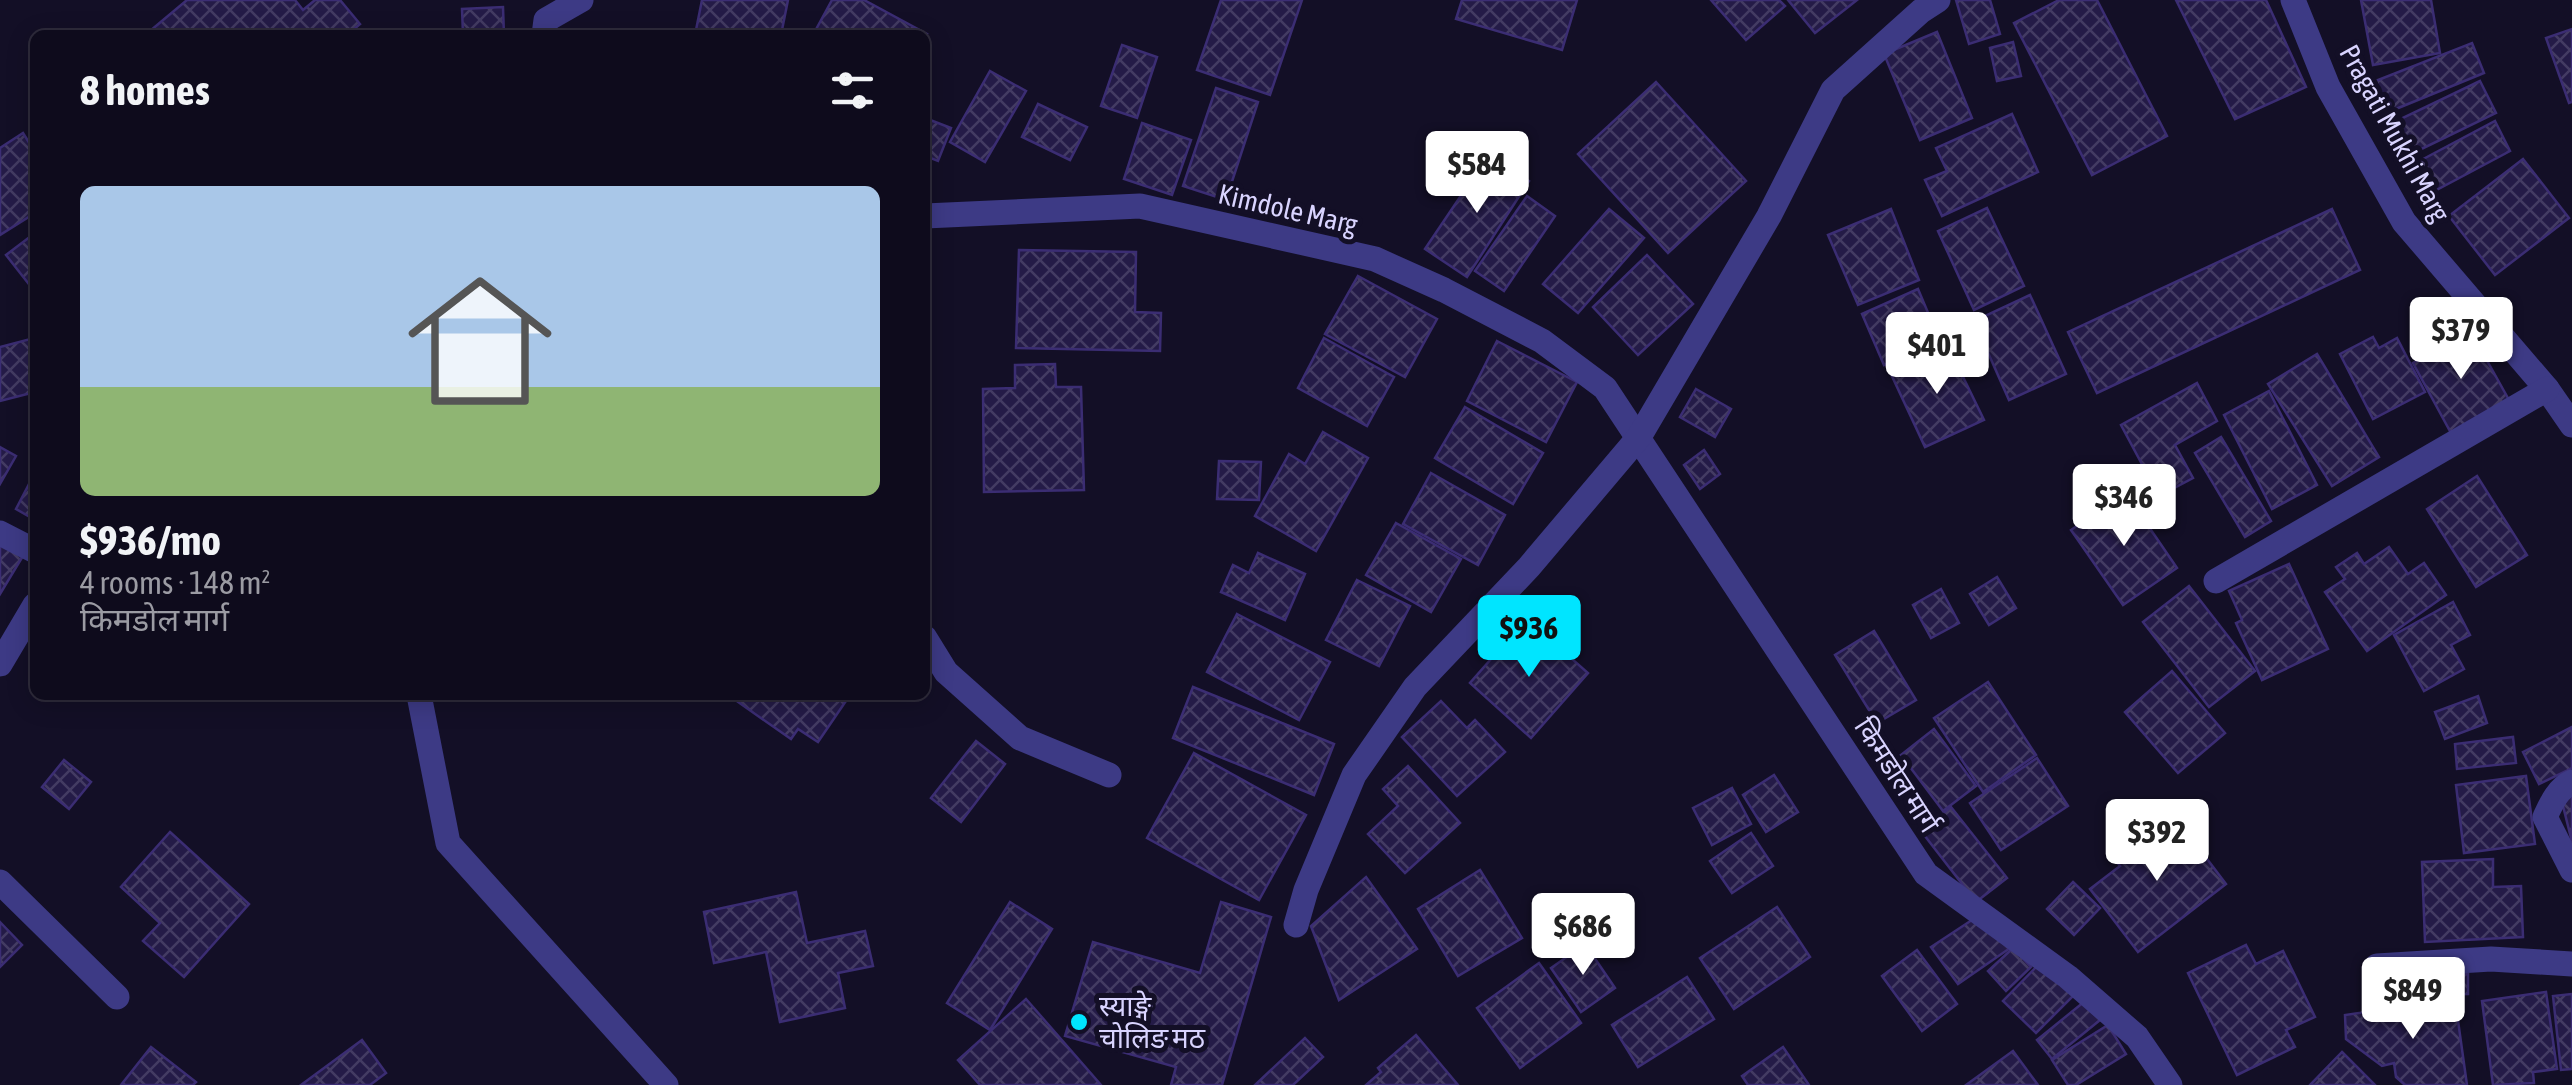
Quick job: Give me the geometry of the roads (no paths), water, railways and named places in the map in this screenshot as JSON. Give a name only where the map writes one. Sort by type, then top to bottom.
[{"type":"street","points":[[540,18],[581,0]]},
{"type":"street","name":"Pragati Mukhi Marg","points":[[2294,0],[2328,87],[2404,222],[2547,390],[2572,425]]},
{"type":"street","points":[[1296,925],[1306,890],[1354,775],[1415,687],[1530,567],[1639,437],[1769,216],[1833,90],[1924,4]]},
{"type":"street","name":"Kimdole Marg","points":[[930,216],[1140,206],[1375,259],[1542,342],[1604,388],[1639,437]]},
{"type":"street","points":[[2216,581],[2547,390]]},
{"type":"street","name":"किमडोल मार्ग","points":[[1639,437],[1926,874],[2068,977],[2138,1037],[2170,1085]]},
{"type":"street","points":[[0,532],[30,548]]},
{"type":"street","points":[[0,664],[30,613]]},
{"type":"street","points":[[930,646],[946,672],[1020,738],[1109,775]]},
{"type":"street","points":[[420,700],[448,843],[666,1085]]},
{"type":"street","points":[[2572,782],[2553,800],[2545,817],[2572,870]]},
{"type":"street","points":[[0,882],[117,997]]},
{"type":"street","points":[[2377,966],[2490,960],[2572,964]]},
{"type":"place","name":"स्याङ्गे चोलिङ मठ","points":[[1079,1022]]}]
